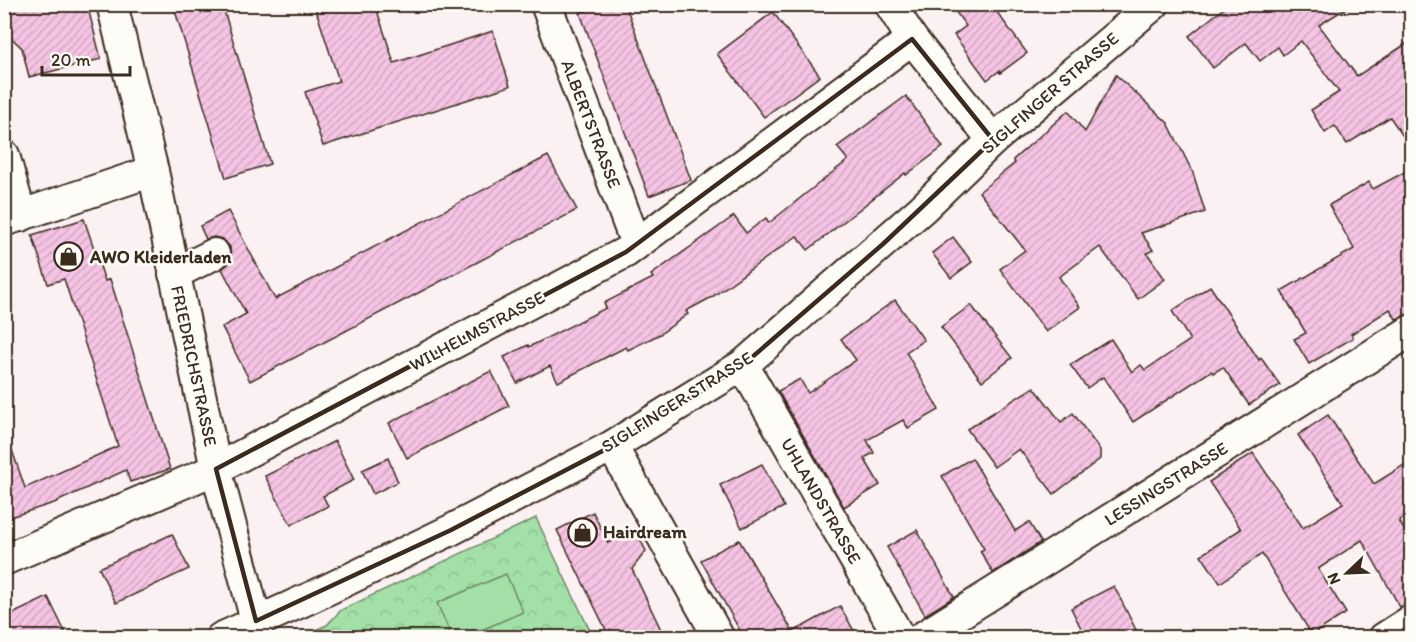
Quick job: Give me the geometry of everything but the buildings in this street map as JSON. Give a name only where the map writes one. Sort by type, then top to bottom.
[{"type":"street","name":"FRIEDRICHSTRASSE","points":[[112,4],[153,171],[193,264],[216,469],[256,621]]},
{"type":"street","name":"ALBERTSTRASSE","points":[[546,4],[636,244]]},
{"type":"street","points":[[890,4],[912,39],[993,141]]},
{"type":"street","name":"SIGLFINGER STRASSE","points":[[220,638],[451,530],[612,446],[742,365],[922,209],[993,141],[1154,4]]},
{"type":"street","name":"WILHELMSTRASSE","points":[[4,560],[216,469],[615,257],[636,244],[912,39]]},
{"type":"street","points":[[4,155],[13,218],[153,171]]},
{"type":"street","name":"LESSINGSTRASSE","points":[[921,638],[1412,330]]},
{"type":"street","name":"UHLANDSTRASSE","points":[[742,365],[900,638]]},
{"type":"street","points":[[612,446],[719,638]]},
{"type":"street","points":[[1384,638],[1412,620]]},
{"type":"highlighted area","points":[[912,39],[993,140],[883,244],[743,365],[612,446],[451,530],[256,621],[216,469],[626,252]]},
{"type":"green space","points":[[536,518],[593,637],[308,638],[306,634],[327,625],[341,610]]},
{"type":"green space","points":[[506,574],[523,612],[465,637],[452,637],[437,603]]},
{"type":"place","name":"AWO Kleiderladen","points":[[69,257]]},
{"type":"place","name":"Hairdream","points":[[582,532]]}]
